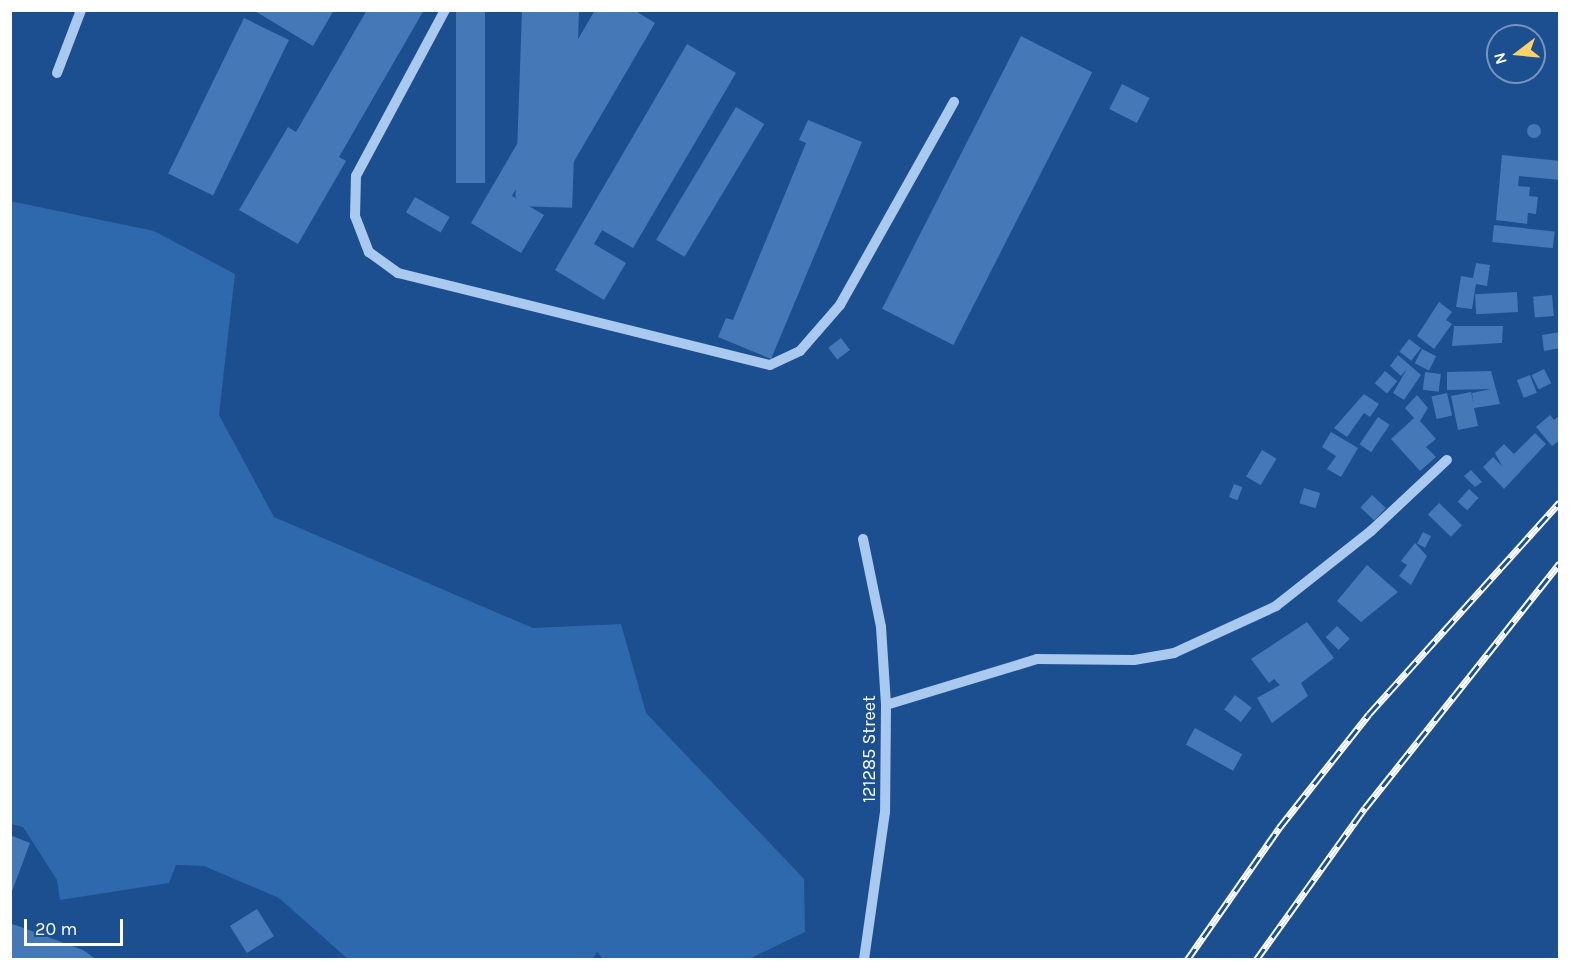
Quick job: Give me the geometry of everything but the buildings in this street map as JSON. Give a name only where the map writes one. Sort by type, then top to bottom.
[{"type":"street","points":[[57,72],[81,10]]},
{"type":"street","points":[[445,10],[356,176],[355,216],[369,252],[398,273],[770,365],[800,351],[840,305],[954,102]]},
{"type":"street","points":[[886,705],[1037,659],[1134,660],[1174,653],[1276,606],[1371,531],[1447,460]]},
{"type":"street","name":"121285 Street","points":[[863,540],[881,627],[886,705],[885,812],[864,960]]},
{"type":"shaded area","points":[[10,201],[154,231],[235,274],[219,415],[274,517],[533,628],[621,624],[646,713],[804,879],[805,932],[749,959],[603,959],[597,952],[592,960],[349,960],[279,898],[204,866],[176,865],[169,883],[60,900],[57,880],[23,827],[11,824]]},
{"type":"railway","points":[[1187,960],[1279,828],[1369,714],[1560,502]]},
{"type":"railway","points":[[1256,960],[1365,808],[1560,563]]}]
